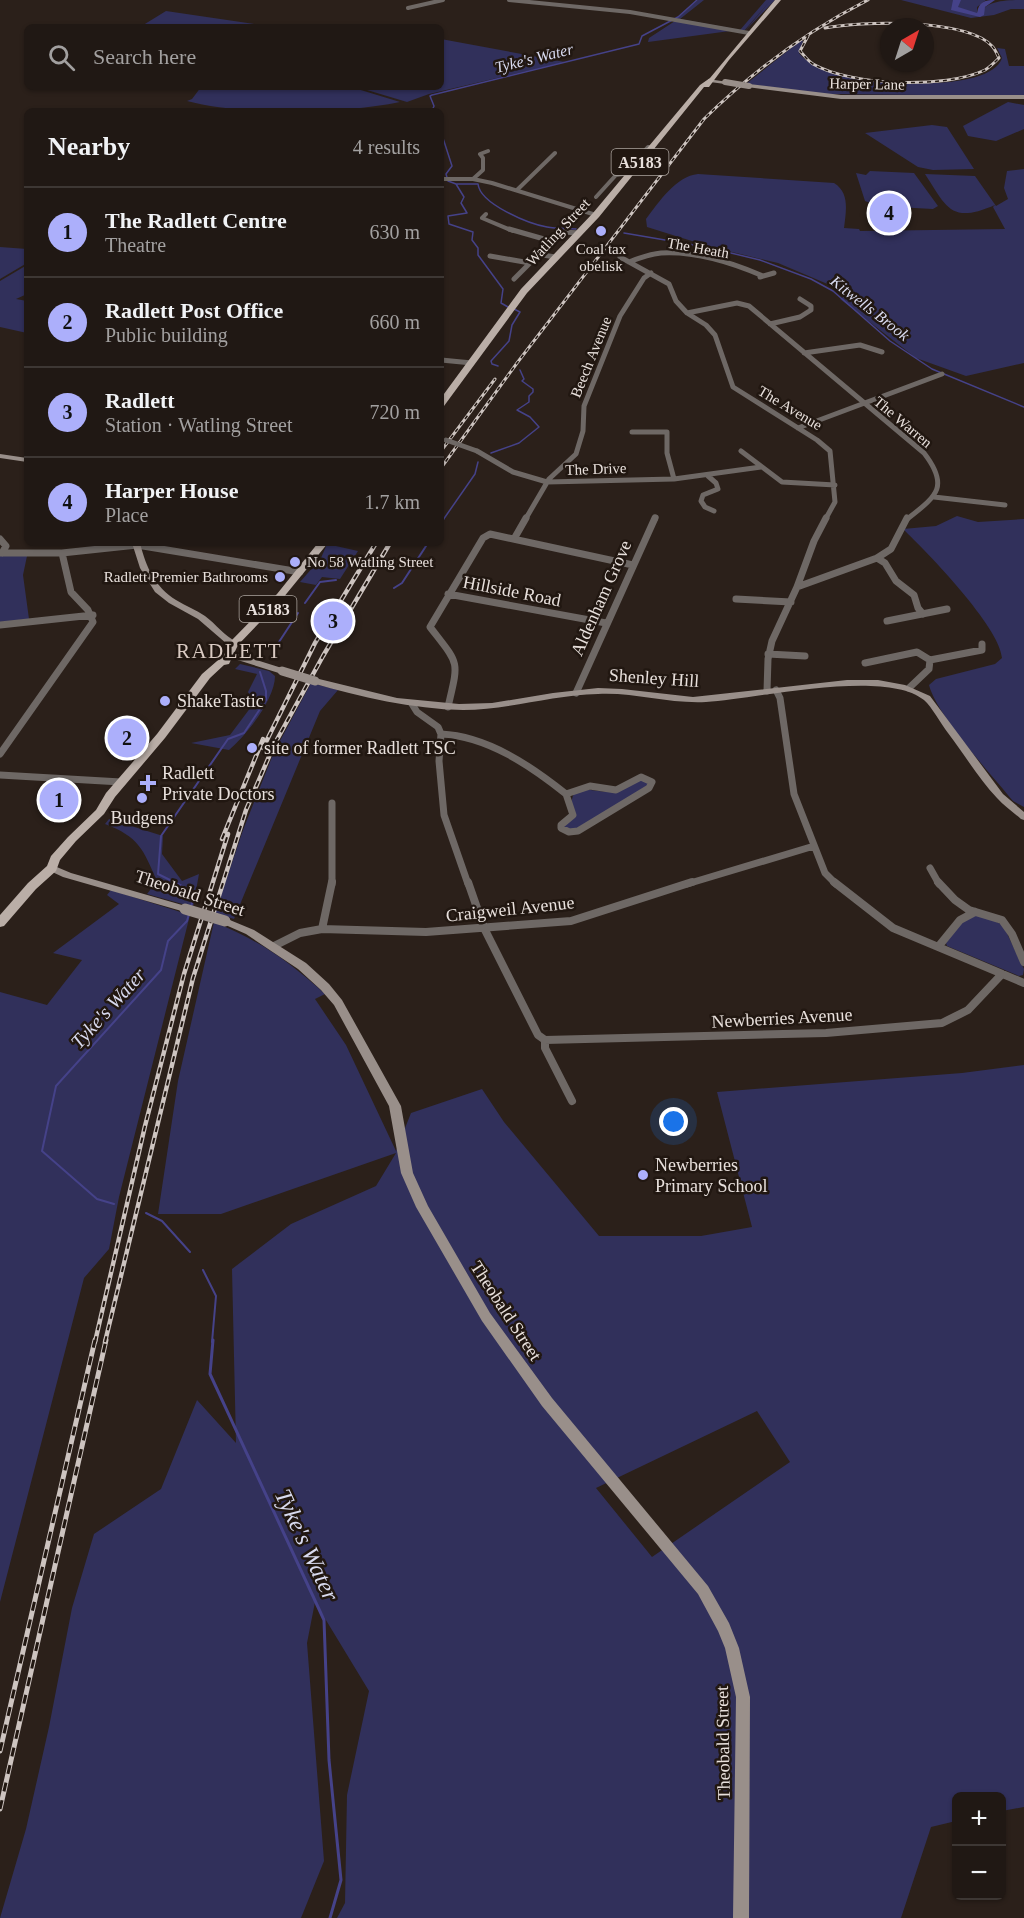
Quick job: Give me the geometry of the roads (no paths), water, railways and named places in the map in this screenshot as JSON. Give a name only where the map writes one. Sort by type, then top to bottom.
[{"type":"main road","name":"A5183","points":[[710,80],[778,0]]},
{"type":"main road","name":"Watling Street","points":[[444,400],[511,308],[539,274],[596,215],[626,175],[653,148],[703,87],[710,83],[710,80]]},
{"type":"main road","name":"A5183","points":[[0,923],[32,886],[52,868],[61,853],[99,812],[110,795],[161,736],[204,681],[226,661],[234,644],[321,546]]},
{"type":"street","points":[[408,8],[443,0]]},
{"type":"street","points":[[509,0],[630,12],[749,33]]},
{"type":"street","name":"Harper Lane","points":[[710,80],[841,97],[1024,98]]},
{"type":"street","points":[[473,179],[483,170],[483,158],[480,154],[489,151]]},
{"type":"street","points":[[517,190],[555,153]]},
{"type":"street","points":[[596,197],[615,176],[626,175]]},
{"type":"street","points":[[445,179],[473,179],[517,190],[596,215]]},
{"type":"street","points":[[486,214],[482,218],[485,220],[531,237],[550,241]]},
{"type":"street","points":[[555,257],[540,252],[562,232],[580,233]]},
{"type":"street","name":"The Heath","points":[[629,262],[653,254],[672,252],[745,269],[763,276]]},
{"type":"street","points":[[490,256],[530,263],[514,279]]},
{"type":"street","name":"The Avenue","points":[[620,257],[669,284],[676,301],[687,313],[706,325],[715,335],[733,387],[817,440],[830,451],[835,502],[814,541],[768,654],[772,691],[780,698],[794,794],[814,846],[831,880],[861,906],[892,928],[1024,983]]},
{"type":"street","points":[[522,271],[539,274]]},
{"type":"street","name":"Beech Avenue","points":[[514,539],[547,482],[576,454],[583,431],[584,406],[614,329],[644,278],[651,273]]},
{"type":"street","points":[[756,278],[774,273]]},
{"type":"street","points":[[770,324],[800,317],[811,310],[811,306],[800,299]]},
{"type":"street","name":"The Warren","points":[[687,313],[741,303],[749,306],[930,460],[939,478],[934,497]]},
{"type":"street","points":[[804,353],[861,345],[882,352]]},
{"type":"street","points":[[444,360],[472,363]]},
{"type":"street","points":[[798,428],[942,374]]},
{"type":"street","points":[[632,432],[667,432],[667,453],[674,479]]},
{"type":"street","name":"The Drive","points":[[444,439],[477,451],[513,472],[547,482],[674,479],[761,467]]},
{"type":"street","points":[[741,451],[782,482],[835,485]]},
{"type":"street","points":[[0,456],[24,460]]},
{"type":"street","points":[[708,476],[716,483],[718,489],[703,495],[701,501],[705,507],[714,510]]},
{"type":"street","points":[[797,587],[877,558],[891,549],[904,521],[934,497],[1005,505]]},
{"type":"street","name":"Aldenham Grove","points":[[576,693],[656,517]]},
{"type":"street","points":[[448,707],[457,669],[456,661],[430,627],[483,538],[490,534],[633,565]]},
{"type":"street","points":[[0,539],[6,546],[1,553]]},
{"type":"street","points":[[1,553],[62,553],[120,546]]},
{"type":"street","points":[[137,546],[153,585],[171,600],[206,621],[227,641],[234,644]]},
{"type":"street","points":[[148,546],[300,572]]},
{"type":"street","points":[[0,754],[93,622],[93,615],[71,593],[66,580],[62,553]]},
{"type":"street","points":[[877,558],[885,563],[896,582],[914,595],[918,608],[923,614]]},
{"type":"street","name":"Hillside Road","points":[[448,594],[606,623]]},
{"type":"street","points":[[736,599],[790,602]]},
{"type":"street","points":[[887,621],[947,609]]},
{"type":"street","points":[[0,624],[93,615]]},
{"type":"street","points":[[865,663],[915,652],[930,660],[979,651],[983,648],[982,644]]},
{"type":"street","points":[[768,654],[805,656]]},
{"type":"street","name":"Shenley Hill","points":[[227,656],[372,696],[412,704],[448,707],[484,707],[576,693],[618,691],[693,699],[860,683],[909,688]]},
{"type":"street","points":[[930,660],[929,669],[909,688],[927,698],[1000,796],[1024,817]]},
{"type":"street","points":[[412,704],[417,712],[438,727],[441,734],[439,761],[444,815],[484,928],[538,1035],[545,1040],[545,1048],[572,1101]]},
{"type":"street","points":[[441,734],[461,735],[495,749],[566,794],[573,815],[561,825],[561,828],[573,833],[649,788],[652,782],[641,777],[616,789],[590,786],[566,794]]},
{"type":"street","points":[[0,775],[121,782]]},
{"type":"street","points":[[322,929],[333,877],[332,803]]},
{"type":"street","name":"Craigweil Avenue","points":[[274,946],[300,933],[322,929],[415,932],[571,921],[746,865],[814,846]]},
{"type":"street","name":"Theobald Street","points":[[52,868],[67,875],[225,921],[274,946],[302,966],[325,987],[338,1004],[395,1106],[407,1173],[422,1207],[500,1339],[547,1402],[703,1590],[724,1628],[739,1673],[743,1697],[741,1918]]},
{"type":"street","points":[[930,868],[936,881],[954,898],[975,912],[992,915],[1004,922],[1024,962]]},
{"type":"street","points":[[938,947],[960,920],[975,912]]},
{"type":"street","name":"Newberries Avenue","points":[[545,1040],[826,1034],[942,1023],[953,1020],[984,997],[1002,974]]},
{"type":"waterway","name":"Tyke's Water","points":[[433,108],[430,96],[432,95],[639,44],[642,36],[678,17],[697,0]]},
{"type":"waterway","points":[[957,0],[954,8],[977,15],[980,15],[982,6],[991,0]]},
{"type":"waterway","name":"Tyke's Water","points":[[444,141],[452,166],[446,174],[448,181],[456,184]]},
{"type":"waterway","name":"Kitwells Brook","points":[[456,184],[478,184],[487,199],[496,206],[529,222],[551,228],[576,229]]},
{"type":"waterway","name":"Tyke's Water","points":[[456,184],[464,197],[461,203],[467,213],[448,216],[449,224],[473,232],[472,240],[478,248],[478,255],[503,289],[501,303],[508,307]]},
{"type":"waterway","name":"Kitwells Brook","points":[[624,233],[706,247],[760,260],[811,279],[833,291],[890,341],[932,369],[1024,407]]},
{"type":"waterway","name":"Tyke's Water","points":[[498,366],[492,364],[491,361],[509,341],[512,325],[520,312],[514,309]]},
{"type":"waterway","name":"Tyke's Water","points":[[491,453],[519,443],[539,427],[530,417],[517,410],[529,402],[529,396],[533,392],[533,389],[522,381],[524,379],[520,370]]},
{"type":"waterway","name":"Tyke's Water","points":[[444,519],[475,474],[478,462]]},
{"type":"waterway","name":"Tyke's Water","points":[[394,588],[402,583],[426,546]]},
{"type":"waterway","name":"Tyke's Water","points":[[305,603],[320,582],[336,580]]},
{"type":"waterway","name":"Tyke's Water","points":[[275,648],[298,613]]},
{"type":"waterway","name":"Tyke's Water","points":[[191,906],[193,900],[186,888],[158,874],[161,836],[228,739],[244,733],[266,700],[266,691],[260,672]]},
{"type":"waterway","name":"Tyke's Water","points":[[114,1204],[97,1199],[42,1151],[56,1086],[161,970],[168,941],[187,921],[189,914]]},
{"type":"waterway","name":"Tyke's Water","points":[[146,1213],[162,1221],[190,1252]]},
{"type":"waterway","name":"Tyke's Water","points":[[203,1270],[216,1296],[212,1342]]},
{"type":"waterway","name":"Tyke's Water","points":[[213,1340],[210,1374],[324,1620],[329,1760],[341,1880],[330,1918]]},
{"type":"railway","points":[[444,464],[517,363],[704,119],[761,68],[824,25],[868,0]]},
{"type":"railway","points":[[808,36],[800,51],[813,64],[850,77],[874,81],[947,80],[985,70],[999,58],[992,46],[979,37],[960,30],[937,26],[886,23],[825,28]]},
{"type":"railway","points":[[444,447],[495,379]]},
{"type":"railway","points":[[263,748],[315,643],[374,546]]},
{"type":"railway","points":[[105,1342],[193,978],[246,810],[274,745],[323,656],[388,546]]},
{"type":"railway","points":[[222,839],[263,739]]},
{"type":"railway","points":[[95,1342],[145,1126],[184,974],[228,834]]},
{"type":"railway","points":[[0,1751],[95,1340]]},
{"type":"railway","points":[[0,1809],[106,1340]]},
{"type":"place","name":"Harper House","points":[[889,213]]},
{"type":"place","name":"Coal tax obelisk","points":[[601,231]]},
{"type":"place","name":"No 58 Watling Street","points":[[295,562]]},
{"type":"place","name":"Radlett Premier Bathrooms","points":[[280,577]]},
{"type":"place","name":"Radlett","points":[[333,621]]},
{"type":"place","name":"ShakeTastic","points":[[165,701]]},
{"type":"place","name":"Radlett Post Office","points":[[127,738]]},
{"type":"place","name":"site of former Radlett TSC","points":[[252,748]]},
{"type":"place","name":"Radlett Private Doctors","points":[[148,783]]},
{"type":"place","name":"Budgens","points":[[142,798]]},
{"type":"place","name":"The Radlett Centre","points":[[59,800]]},
{"type":"place","name":"Newberries Primary School","points":[[643,1175]]},
{"type":"district","name":"RADLETT","points":[[229,651]]}]
